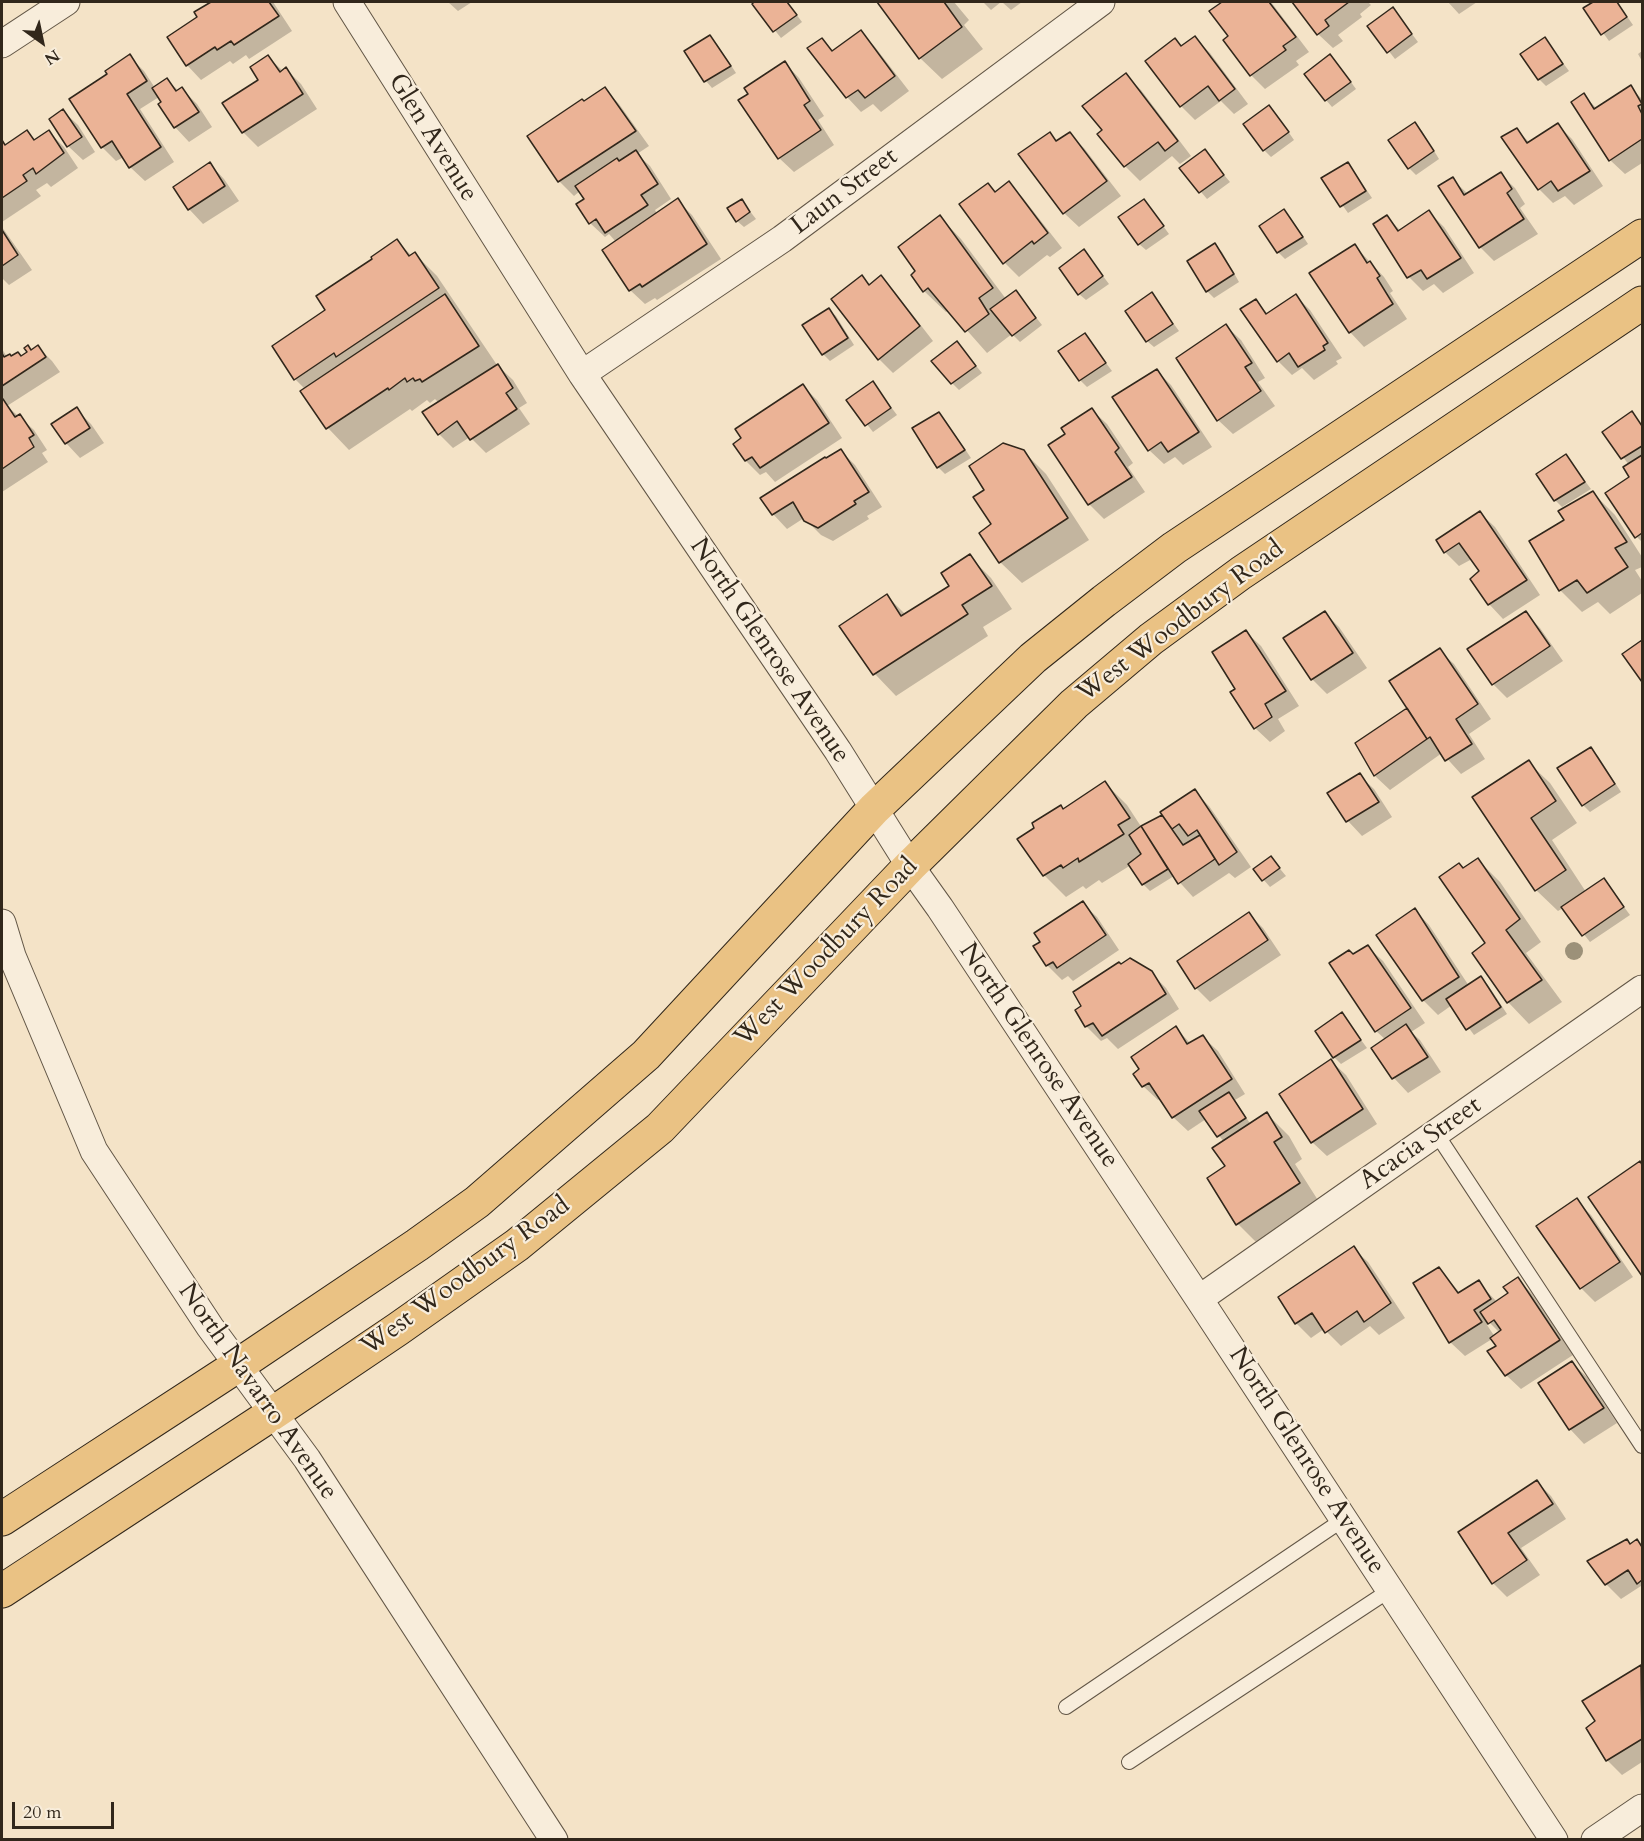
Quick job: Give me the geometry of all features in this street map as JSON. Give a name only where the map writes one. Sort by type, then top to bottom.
[{"type":"main road","points":[[2,1519],[237,1366],[477,1202],[646,1055],[874,809],[1033,658],[1174,548],[1642,236]]},
{"type":"main road","name":"West Woodbury Road","points":[[2,1591],[272,1414],[517,1245],[660,1128],[910,866],[1074,704],[1151,639],[1241,573],[1642,303]]},
{"type":"street","points":[[2,44],[66,2]]},
{"type":"street","name":"Glen Avenue","points":[[346,2],[518,275]]},
{"type":"street","name":"Laun Street","points":[[582,374],[782,239],[1101,2]]},
{"type":"street","name":"North Glenrose Avenue","points":[[518,275],[582,374],[831,741],[910,866],[1199,1299],[1554,1839]]},
{"type":"street","name":"North Navarro Avenue","points":[[2,923],[12,956],[94,1151],[237,1366],[307,1459],[554,1839]]},
{"type":"street","name":"Acacia Street","points":[[1199,1299],[1642,989]]},
{"type":"street","points":[[1595,1839],[1642,1808]]},
{"type":"lane","points":[[1436,1133],[1642,1446]]},
{"type":"lane","points":[[1066,1707],[1344,1519]]},
{"type":"lane","points":[[1129,1762],[1390,1590]]},
{"type":"building","points":[[211,2],[269,2],[279,16],[234,45],[231,41],[217,50],[215,47],[186,66],[167,37],[197,17],[194,12]]},
{"type":"building","points":[[754,2],[787,2],[797,15],[773,32],[752,4]]},
{"type":"building","points":[[877,2],[944,2],[962,27],[919,59]]},
{"type":"building","points":[[1222,2],[1269,2],[1296,37],[1283,46],[1286,50],[1250,76],[1223,40],[1228,36],[1209,11]]},
{"type":"building","points":[[1292,2],[1349,2],[1325,20],[1329,26],[1317,35]]},
{"type":"building","points":[[1593,2],[1617,2],[1627,17],[1601,35],[1583,8]]},
{"type":"building","points":[[1393,7],[1412,34],[1387,53],[1367,26]]},
{"type":"building","points":[[861,30],[895,76],[865,98],[858,90],[846,98],[807,48],[822,38],[832,51]]},
{"type":"building","points":[[710,35],[731,66],[704,82],[684,51]]},
{"type":"building","points":[[1195,36],[1235,89],[1219,101],[1208,86],[1180,107],[1145,61],[1175,38],[1181,46]]},
{"type":"building","points":[[1545,37],[1563,64],[1538,80],[1520,54]]},
{"type":"building","points":[[130,54],[147,81],[127,94],[161,147],[129,168],[112,141],[101,148],[69,99],[107,74],[105,71]]},
{"type":"building","points":[[1330,54],[1351,82],[1325,101],[1304,74]]},
{"type":"building","points":[[268,55],[280,72],[286,67],[303,94],[242,133],[222,103],[258,80],[250,67]]},
{"type":"building","points":[[785,61],[810,101],[804,105],[821,130],[778,159],[738,100],[748,94],[744,88]]},
{"type":"building","points":[[1126,73],[1178,141],[1165,151],[1158,142],[1124,167],[1097,134],[1102,130],[1082,106]]},
{"type":"building","points":[[167,78],[176,91],[182,87],[199,112],[174,128],[158,104],[161,102],[152,88]]},
{"type":"building","points":[[1631,85],[1642,104],[1638,106],[1642,114],[1642,139],[1609,161],[1571,102],[1584,93],[1594,109]]},
{"type":"building","points":[[605,87],[636,131],[558,182],[527,136],[582,99],[584,101]]},
{"type":"building","points":[[1269,105],[1289,132],[1263,151],[1243,124]]},
{"type":"building","points":[[63,109],[82,137],[67,147],[49,119]]},
{"type":"building","points":[[1415,122],[1434,151],[1408,169],[1388,140]]},
{"type":"building","points":[[1558,123],[1590,171],[1558,191],[1551,181],[1538,190],[1501,137],[1517,128],[1527,143]]},
{"type":"building","points":[[27,130],[34,140],[49,130],[64,153],[36,174],[33,168],[23,175],[27,181],[2,198],[2,140],[5,145]]},
{"type":"building","points":[[1050,132],[1056,141],[1070,132],[1107,181],[1063,214],[1018,154]]},
{"type":"building","points":[[1205,149],[1224,175],[1199,193],[1179,168]]},
{"type":"building","points":[[636,150],[658,184],[641,195],[648,205],[605,233],[596,219],[589,224],[576,204],[584,199],[575,186],[617,158],[619,161]]},
{"type":"building","points":[[210,162],[225,186],[188,210],[173,187]]},
{"type":"building","points":[[1348,162],[1366,191],[1340,207],[1321,178]]},
{"type":"building","points":[[1501,172],[1512,189],[1507,193],[1524,219],[1479,248],[1438,186],[1453,177],[1464,195]]},
{"type":"building","points":[[1009,181],[1048,233],[1034,244],[1032,241],[1003,264],[959,204],[988,183],[995,192]]},
{"type":"building","points":[[678,198],[707,244],[642,287],[640,284],[629,291],[602,250]]},
{"type":"building","points":[[742,199],[750,212],[736,222],[727,208]]},
{"type":"building","points":[[1144,199],[1164,226],[1138,245],[1118,217]]},
{"type":"building","points":[[1284,209],[1303,237],[1277,253],[1259,226]]},
{"type":"building","points":[[1429,210],[1461,258],[1427,279],[1421,270],[1407,278],[1373,224],[1387,215],[1398,231]]},
{"type":"building","points":[[940,215],[993,288],[979,298],[989,314],[965,332],[928,288],[923,292],[911,275],[915,271],[898,247]]},
{"type":"building","points":[[2,230],[18,255],[2,266]]},
{"type":"building","points":[[397,239],[409,256],[415,252],[439,288],[336,357],[334,353],[294,380],[272,346],[325,310],[316,296],[372,259],[371,257]]},
{"type":"building","points":[[1215,243],[1234,274],[1206,292],[1187,261]]},
{"type":"building","points":[[1355,244],[1367,263],[1370,261],[1380,276],[1377,278],[1393,304],[1349,333],[1309,273]]},
{"type":"building","points":[[1084,249],[1103,276],[1078,295],[1059,268]]},
{"type":"building","points":[[862,275],[869,285],[881,275],[920,326],[878,360],[831,299]]},
{"type":"building","points":[[1016,290],[1036,318],[1012,336],[990,309]]},
{"type":"building","points":[[1152,292],[1173,324],[1146,342],[1125,311]]},
{"type":"building","points":[[445,294],[479,346],[422,382],[420,379],[415,381],[413,378],[407,382],[405,378],[326,429],[300,391]]},
{"type":"building","points":[[1296,294],[1328,343],[1323,346],[1325,350],[1298,367],[1289,353],[1277,362],[1240,309],[1256,299],[1266,314]]},
{"type":"building","points":[[829,308],[848,338],[822,355],[802,325]]},
{"type":"building","points":[[1226,324],[1252,363],[1245,367],[1261,391],[1217,421],[1176,358]]},
{"type":"building","points":[[1085,333],[1106,363],[1079,381],[1058,351]]},
{"type":"building","points":[[957,341],[976,366],[951,384],[931,361]]},
{"type":"building","points":[[28,345],[31,350],[38,345],[46,357],[2,386],[2,353],[4,357],[18,352],[21,356],[27,352],[24,348]]},
{"type":"building","points":[[498,364],[513,388],[506,393],[517,409],[470,440],[457,421],[438,435],[422,412]]},
{"type":"building","points":[[1157,369],[1199,432],[1168,452],[1161,442],[1148,451],[1112,397]]},
{"type":"building","points":[[873,381],[891,408],[865,426],[846,400]]},
{"type":"building","points":[[803,384],[829,423],[760,468],[752,457],[745,461],[733,444],[741,438],[735,429]]},
{"type":"building","points":[[2,400],[15,417],[20,414],[34,435],[29,438],[34,447],[2,469]]},
{"type":"building","points":[[77,407],[90,428],[65,444],[51,424]]},
{"type":"building","points":[[1092,408],[1119,448],[1115,452],[1132,477],[1088,505],[1048,445],[1065,434],[1061,428]]},
{"type":"building","points":[[1632,411],[1642,426],[1642,446],[1621,459],[1602,432]]},
{"type":"building","points":[[939,412],[965,450],[937,468],[912,428]]},
{"type":"building","points":[[1003,443],[1024,450],[1068,518],[999,563],[979,533],[991,524],[973,497],[984,490],[969,466]]},
{"type":"building","points":[[841,449],[869,492],[854,501],[856,504],[818,528],[804,521],[793,502],[772,515],[760,498]]},
{"type":"building","points":[[1566,454],[1585,482],[1554,501],[1536,474]]},
{"type":"building","points":[[1642,455],[1642,533],[1635,538],[1605,493],[1629,477],[1623,467]]},
{"type":"building","points":[[1593,491],[1627,542],[1615,548],[1628,567],[1587,593],[1577,580],[1559,591],[1529,541],[1564,520],[1558,511]]},
{"type":"building","points":[[1480,511],[1527,580],[1488,605],[1470,579],[1479,571],[1459,543],[1444,553],[1436,540]]},
{"type":"building","points":[[970,554],[992,586],[962,605],[968,614],[873,675],[839,626],[887,594],[901,616],[949,586],[941,573]]},
{"type":"building","points":[[1325,611],[1353,653],[1311,680],[1283,638]]},
{"type":"building","points":[[1526,611],[1550,646],[1492,685],[1467,649]]},
{"type":"building","points":[[1246,630],[1286,691],[1265,704],[1272,717],[1254,729],[1230,692],[1235,689],[1212,652]]},
{"type":"building","points":[[1642,640],[1642,682],[1622,654]]},
{"type":"building","points":[[1440,648],[1478,704],[1456,719],[1472,744],[1445,761],[1430,737],[1427,739],[1389,681]]},
{"type":"building","points":[[1407,708],[1427,739],[1374,776],[1355,743]]},
{"type":"building","points":[[1591,747],[1615,784],[1582,806],[1557,768]]},
{"type":"building","points":[[1529,760],[1556,801],[1531,818],[1566,870],[1535,891],[1472,797]]},
{"type":"building","points":[[1360,773],[1379,802],[1346,822],[1327,793]]},
{"type":"building","points":[[1105,781],[1130,818],[1118,825],[1124,834],[1079,862],[1078,858],[1063,868],[1061,865],[1043,876],[1017,839],[1034,828],[1032,823],[1061,805],[1063,809]]},
{"type":"building","points":[[1195,789],[1237,852],[1219,865],[1197,830],[1188,836],[1179,824],[1172,829],[1160,812]]},
{"type":"building","points":[[1162,815],[1183,845],[1200,835],[1215,859],[1178,884],[1141,826]]},
{"type":"building","points":[[1141,826],[1168,869],[1142,885],[1128,864],[1141,854],[1129,835]]},
{"type":"building","points":[[1271,856],[1280,868],[1262,881],[1253,869]]},
{"type":"building","points":[[1478,858],[1520,919],[1506,930],[1542,980],[1507,1003],[1472,953],[1485,943],[1439,877],[1459,863],[1463,868]]},
{"type":"building","points":[[1604,878],[1624,907],[1582,936],[1561,907]]},
{"type":"building","points":[[1083,901],[1106,935],[1057,968],[1053,962],[1046,966],[1033,946],[1040,942],[1034,933]]},
{"type":"building","points":[[1415,908],[1459,977],[1422,1001],[1376,935]]},
{"type":"building","points":[[1249,912],[1268,940],[1195,989],[1177,961]]},
{"type":"building","points":[[1368,945],[1411,1008],[1375,1032],[1329,963],[1349,950],[1353,954]]},
{"type":"building","points":[[1130,958],[1152,971],[1166,994],[1102,1036],[1093,1023],[1085,1027],[1075,1010],[1081,1006],[1073,992],[1119,962],[1121,964]]},
{"type":"building","points":[[1481,976],[1501,1007],[1466,1030],[1446,999]]},
{"type":"building","points":[[1342,1012],[1361,1040],[1333,1058],[1315,1031]]},
{"type":"building","points":[[1406,1024],[1428,1057],[1392,1079],[1371,1048]]},
{"type":"building","points":[[1176,1026],[1187,1044],[1203,1035],[1232,1079],[1172,1118],[1149,1083],[1142,1087],[1133,1074],[1139,1069],[1131,1057]]},
{"type":"building","points":[[1331,1059],[1363,1109],[1311,1143],[1279,1094]]},
{"type":"building","points":[[1229,1092],[1246,1118],[1217,1137],[1199,1111]]},
{"type":"building","points":[[1267,1112],[1282,1137],[1274,1142],[1300,1183],[1236,1225],[1207,1178],[1225,1166],[1212,1148]]},
{"type":"building","points":[[1640,1161],[1642,1165],[1642,1276],[1588,1197]]},
{"type":"building","points":[[1577,1198],[1620,1262],[1580,1289],[1536,1226]]},
{"type":"building","points":[[1354,1246],[1391,1303],[1364,1322],[1357,1311],[1325,1333],[1312,1313],[1295,1324],[1278,1297]]},
{"type":"building","points":[[1439,1267],[1458,1293],[1479,1280],[1491,1299],[1474,1310],[1482,1322],[1449,1343],[1413,1283]]},
{"type":"building","points":[[1518,1277],[1560,1340],[1505,1376],[1487,1351],[1496,1346],[1490,1338],[1501,1330],[1494,1320],[1488,1324],[1480,1312],[1508,1293],[1503,1287]]},
{"type":"building","points":[[1572,1361],[1604,1408],[1569,1430],[1538,1383]]},
{"type":"building","points":[[1537,1480],[1553,1504],[1508,1533],[1527,1560],[1492,1584],[1458,1532]]},
{"type":"building","points":[[1627,1539],[1630,1544],[1637,1539],[1642,1547],[1642,1580],[1637,1584],[1628,1570],[1605,1585],[1587,1561]]},
{"type":"building","points":[[1641,1665],[1642,1739],[1606,1761],[1586,1728],[1595,1721],[1582,1701]]}]
